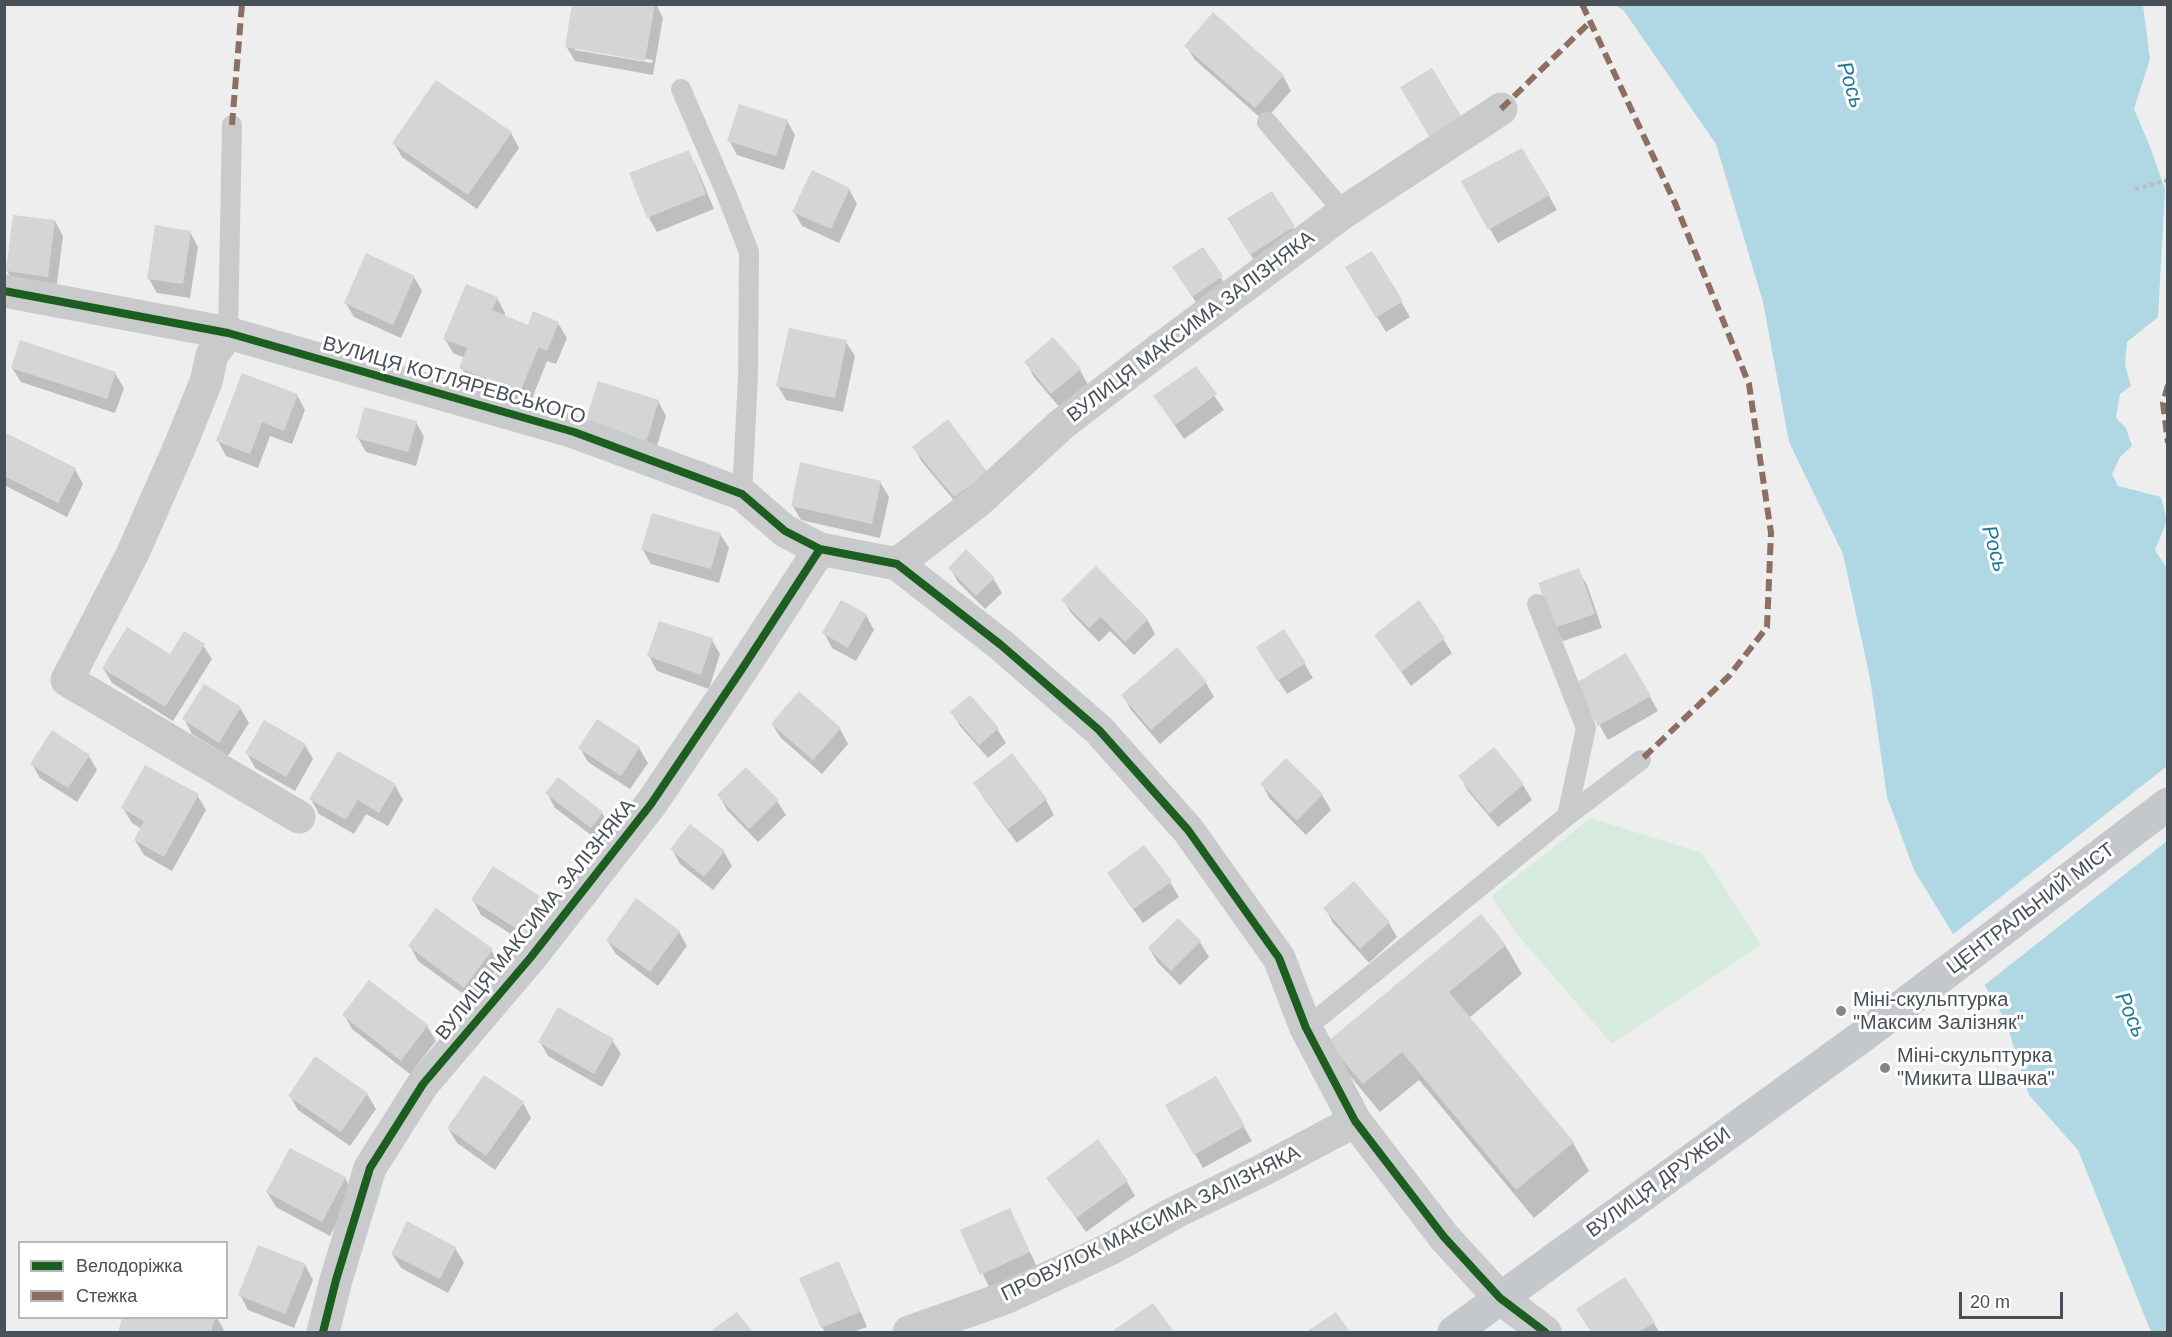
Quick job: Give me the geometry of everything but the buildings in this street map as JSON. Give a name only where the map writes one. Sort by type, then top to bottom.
[{"type":"main road","name":"ЦЕНТРАЛЬНИЙ МІСТ","points":[[1864,1035],[2168,804]]},
{"type":"main road","name":"ВУЛИЦЯ ДРУЖБИ","points":[[1454,1332],[1864,1035]]},
{"type":"street","name":"ВУЛИЦЯ МАКСИМА ЗАЛІЗНЯКА","points":[[897,564],[977,501],[1062,424],[1344,212],[1501,109]]},
{"type":"street","name":"ВУЛИЦЯ КОТЛЯРЕВСЬКОГО","points":[[4,291],[228,333],[574,432],[742,494],[785,531],[820,549],[897,564],[1001,645],[1099,730],[1188,830],[1279,958],[1306,1028],[1355,1121],[1444,1237],[1500,1298],[1545,1332]]},
{"type":"street","points":[[228,333],[212,355],[198,403],[132,555],[67,680],[299,817]]},
{"type":"street","name":"ВУЛИЦЯ МАКСИМА ЗАЛІЗНЯКА","points":[[324,1332],[336,1280],[370,1168],[423,1084],[531,957],[651,804],[820,549]]},
{"type":"street","name":"ПРОВУЛОК МАКСИМА ЗАЛІЗНЯКА","points":[[909,1332],[1005,1298],[1110,1249],[1174,1213],[1263,1170],[1355,1121]]},
{"type":"lane","points":[[681,88],[749,252],[748,377],[742,494]]},
{"type":"lane","points":[[1268,122],[1344,212]]},
{"type":"lane","points":[[228,333],[232,125]]},
{"type":"lane","points":[[1537,604],[1586,728],[1567,816]]},
{"type":"lane","points":[[1306,1028],[1567,816],[1641,760]]},
{"type":"path","points":[[2135,189],[2168,180]]},
{"type":"green space","points":[[1591,818],[1702,853],[1761,945],[1612,1044],[1516,933],[1491,896]]},
{"type":"water","name":"Рось","points":[[1615,5],[2143,5],[2150,59],[2134,109],[2165,189],[2158,317],[2127,342],[2125,365],[2131,386],[2120,394],[2116,418],[2126,428],[2132,446],[2120,457],[2112,474],[2118,486],[2161,497],[2167,521],[2155,550],[2168,570],[2167,1332],[2151,1332],[2078,1150],[2029,1095],[2005,1019],[1914,870],[1887,797],[1870,678],[1843,554],[1789,442],[1763,302],[1716,144],[1624,11]]},
{"type":"pier","points":[[2167,766],[2167,841],[1982,987],[1951,936]]},
{"type":"marked path","points":[[232,125],[242,4]]},
{"type":"marked path","points":[[1582,4],[1675,203],[1749,384],[1771,533],[1767,627],[1729,676],[1641,760]]},
{"type":"marked path","points":[[1501,109],[1590,22]]},
{"type":"marked path","points":[[2168,385],[2163,403],[2168,443]]},
{"type":"cycle path","points":[[4,291],[228,333],[574,432],[742,494],[785,531],[820,549],[897,564],[1001,645],[1099,730],[1188,830],[1279,958],[1306,1028],[1355,1121],[1444,1237],[1500,1298],[1545,1332]]},
{"type":"cycle path","points":[[323,1332],[336,1280],[370,1168],[423,1084],[531,957],[651,804],[820,549]]},
{"type":"place","name":"Міні-скульптурка \"Максим Залізняк\"","points":[[1841,1011]]},
{"type":"place","name":"Міні-скульптурка \"Микита Швачка\"","points":[[1885,1068]]}]
